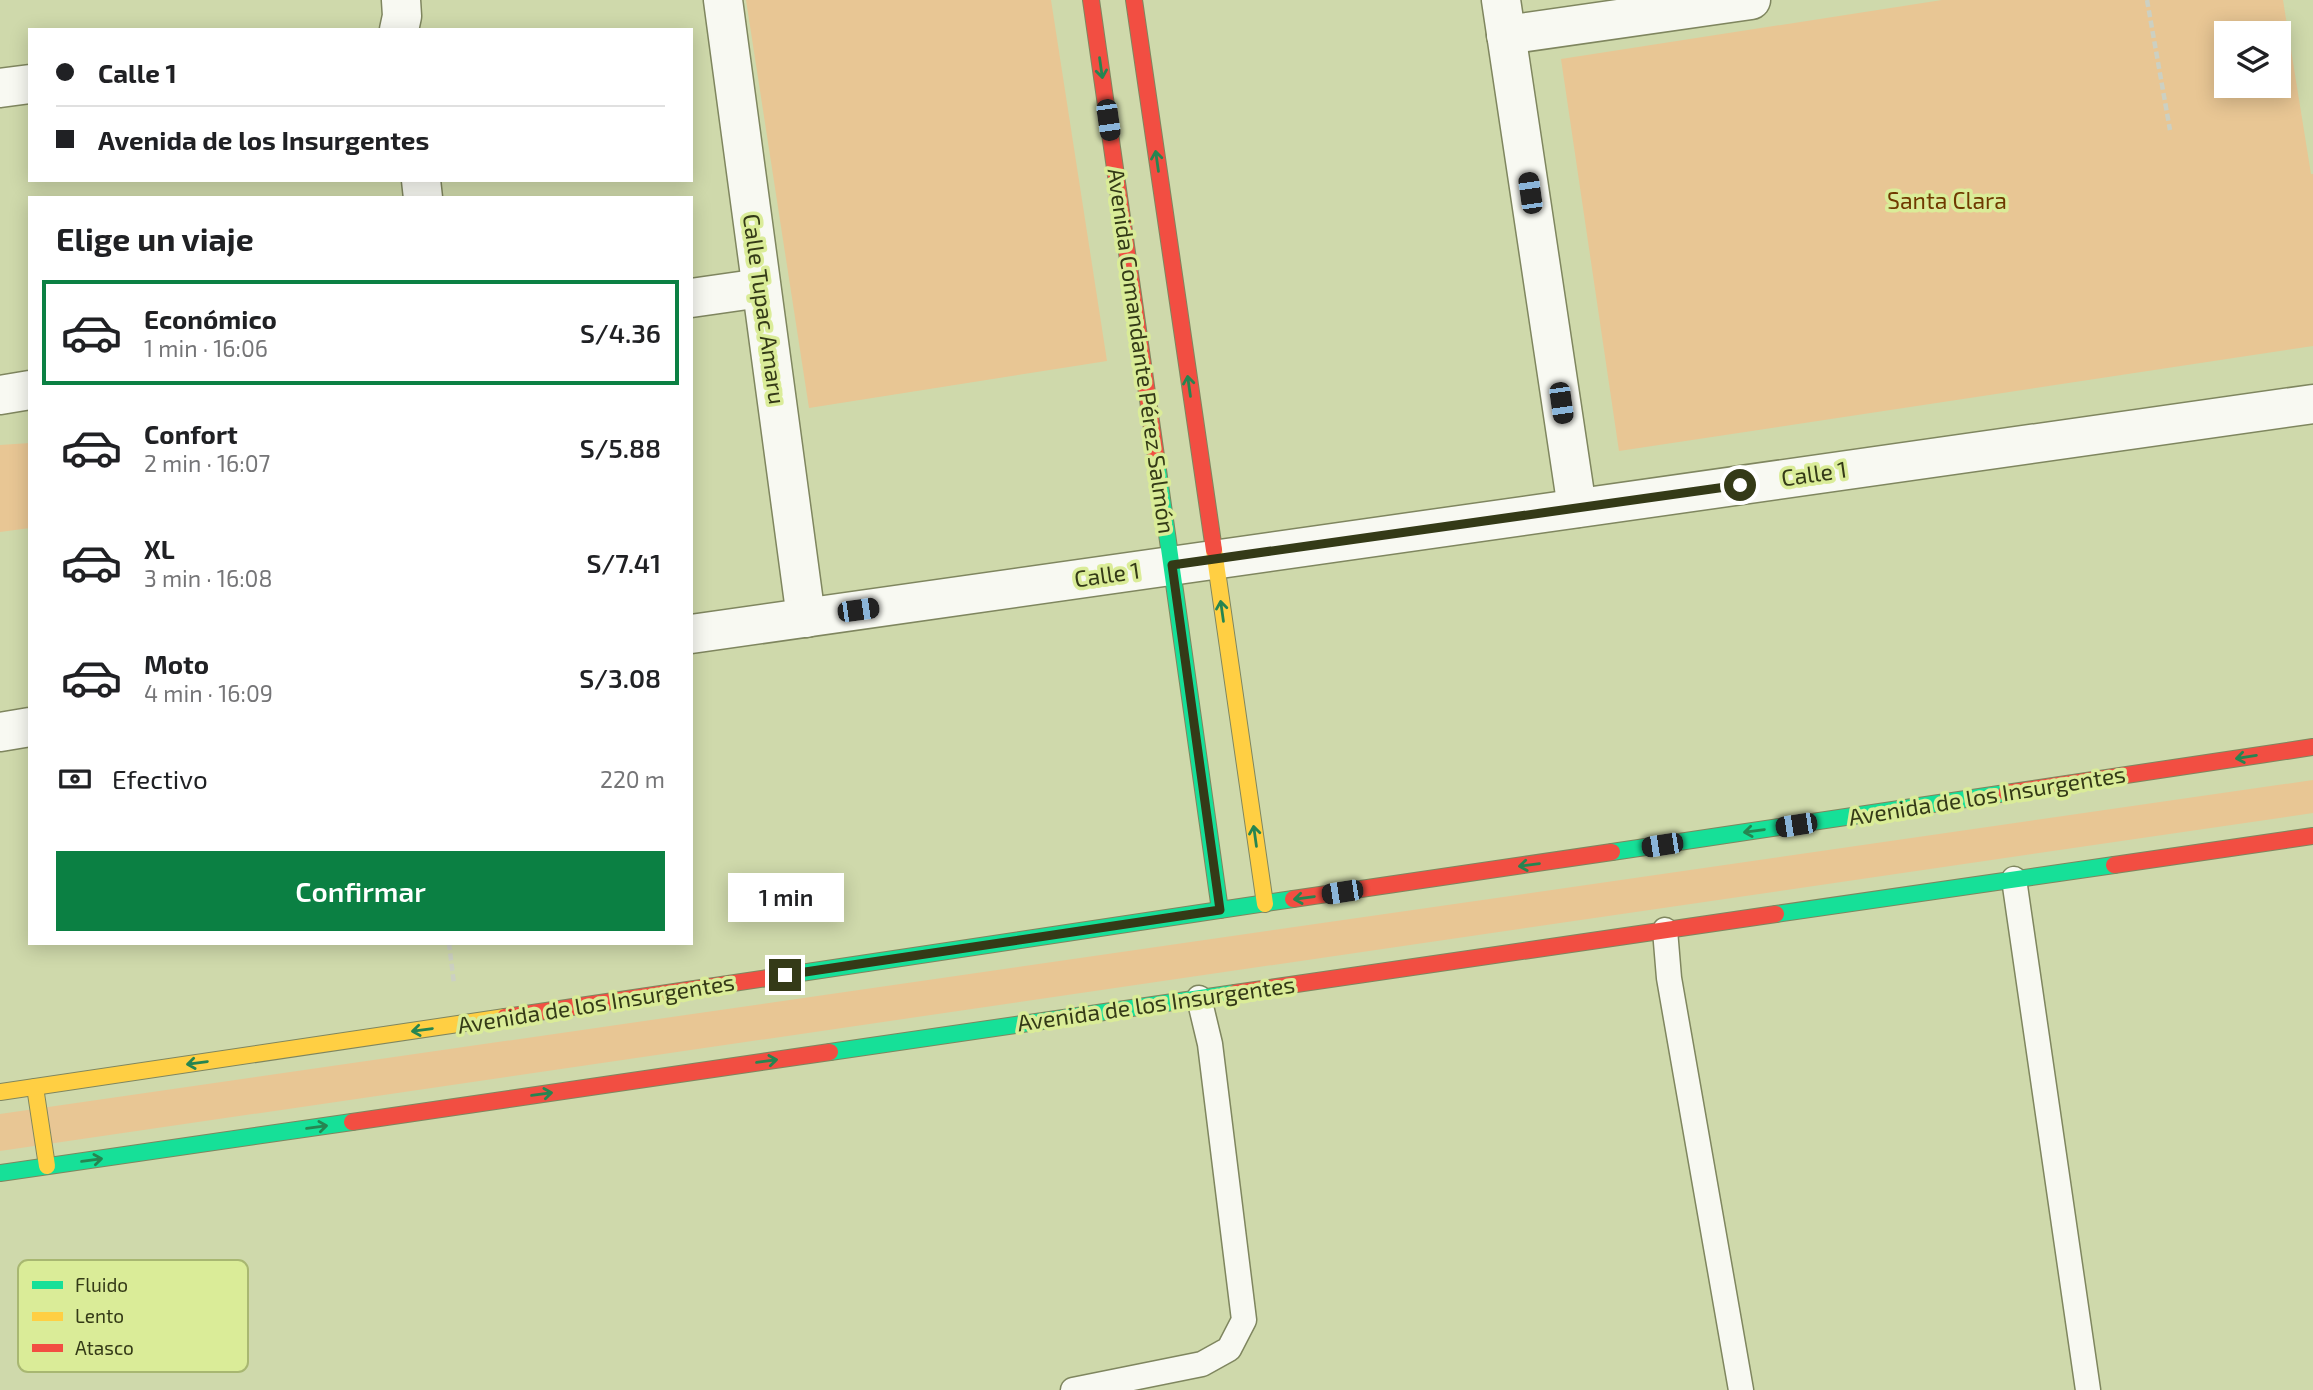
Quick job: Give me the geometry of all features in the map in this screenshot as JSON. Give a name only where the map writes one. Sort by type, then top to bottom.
[{"type":"main road","name":"Avenida Comandante Pérez Salmón","points":[[1091,0],[1220,910]]},
{"type":"main road","name":"Avenida Comandante Pérez Salmón","points":[[1134,0],[1265,904]]},
{"type":"main road","name":"Avenida de los Insurgentes","points":[[0,1092],[2313,747]]},
{"type":"main road","name":"Avenida de los Insurgentes","points":[[0,1173],[2313,836]]},
{"type":"main road","points":[[35,1087],[47,1166]]},
{"type":"street","points":[[399,28],[401,0]]},
{"type":"street","name":"Calle Tupac Amaru","points":[[723,0],[806,618]]},
{"type":"street","points":[[1577,508],[1504,17],[1751,0]]},
{"type":"street","points":[[0,89],[28,84]]},
{"type":"street","points":[[693,298],[761,288]]},
{"type":"street","points":[[0,395],[28,390]]},
{"type":"street","name":"Calle 1","points":[[693,634],[2313,404]]},
{"type":"street","points":[[0,732],[28,727]]},
{"type":"lane","points":[[2014,879],[2088,1390]]},
{"type":"lane","points":[[1665,930],[1669,978],[1741,1390]]},
{"type":"lane","points":[[1073,1390],[1202,1364],[1229,1349],[1244,1320],[1210,1044],[1199,998]]},
{"type":"path","points":[[2147,0],[2171,130]]},
{"type":"green space","points":[[746,0],[1051,0],[1107,361],[809,408]]},
{"type":"green space","name":"Santa Clara","points":[[1942,0],[2283,0],[2286,21],[2214,21],[2214,98],[2291,98],[2291,50],[2313,174],[2313,346],[1619,451],[1561,59]]},
{"type":"green space","points":[[28,443],[28,528],[0,532],[0,445]]},
{"type":"green space","points":[[2313,780],[2313,813],[0,1151],[0,1114]]},
{"type":"traffic: fast","points":[[1157,463],[1220,910]]},
{"type":"traffic: fast","points":[[1612,852],[2006,793]]},
{"type":"traffic: fast","points":[[1776,914],[2114,865]]},
{"type":"traffic: fast","points":[[774,977],[1293,899]]},
{"type":"traffic: fast","points":[[830,1052],[1235,993]]},
{"type":"traffic: fast","points":[[0,1173],[352,1122]]},
{"type":"traffic: slow","points":[[1214,550],[1265,904]]},
{"type":"traffic: slow","points":[[0,1092],[505,1017]]},
{"type":"traffic: slow","points":[[35,1087],[47,1166]]},
{"type":"traffic: jam","points":[[1091,0],[1157,463]]},
{"type":"traffic: jam","points":[[1134,0],[1214,550]]},
{"type":"traffic: jam","points":[[2006,793],[2313,747]]},
{"type":"traffic: jam","points":[[2114,865],[2313,836]]},
{"type":"traffic: jam","points":[[1293,899],[1612,852]]},
{"type":"traffic: jam","points":[[1235,993],[1776,914]]},
{"type":"traffic: jam","points":[[505,1017],[774,977]]},
{"type":"traffic: jam","points":[[352,1122],[830,1052]]},
{"type":"route","points":[[785,975],[1220,910],[1172,565],[1740,485]]}]
